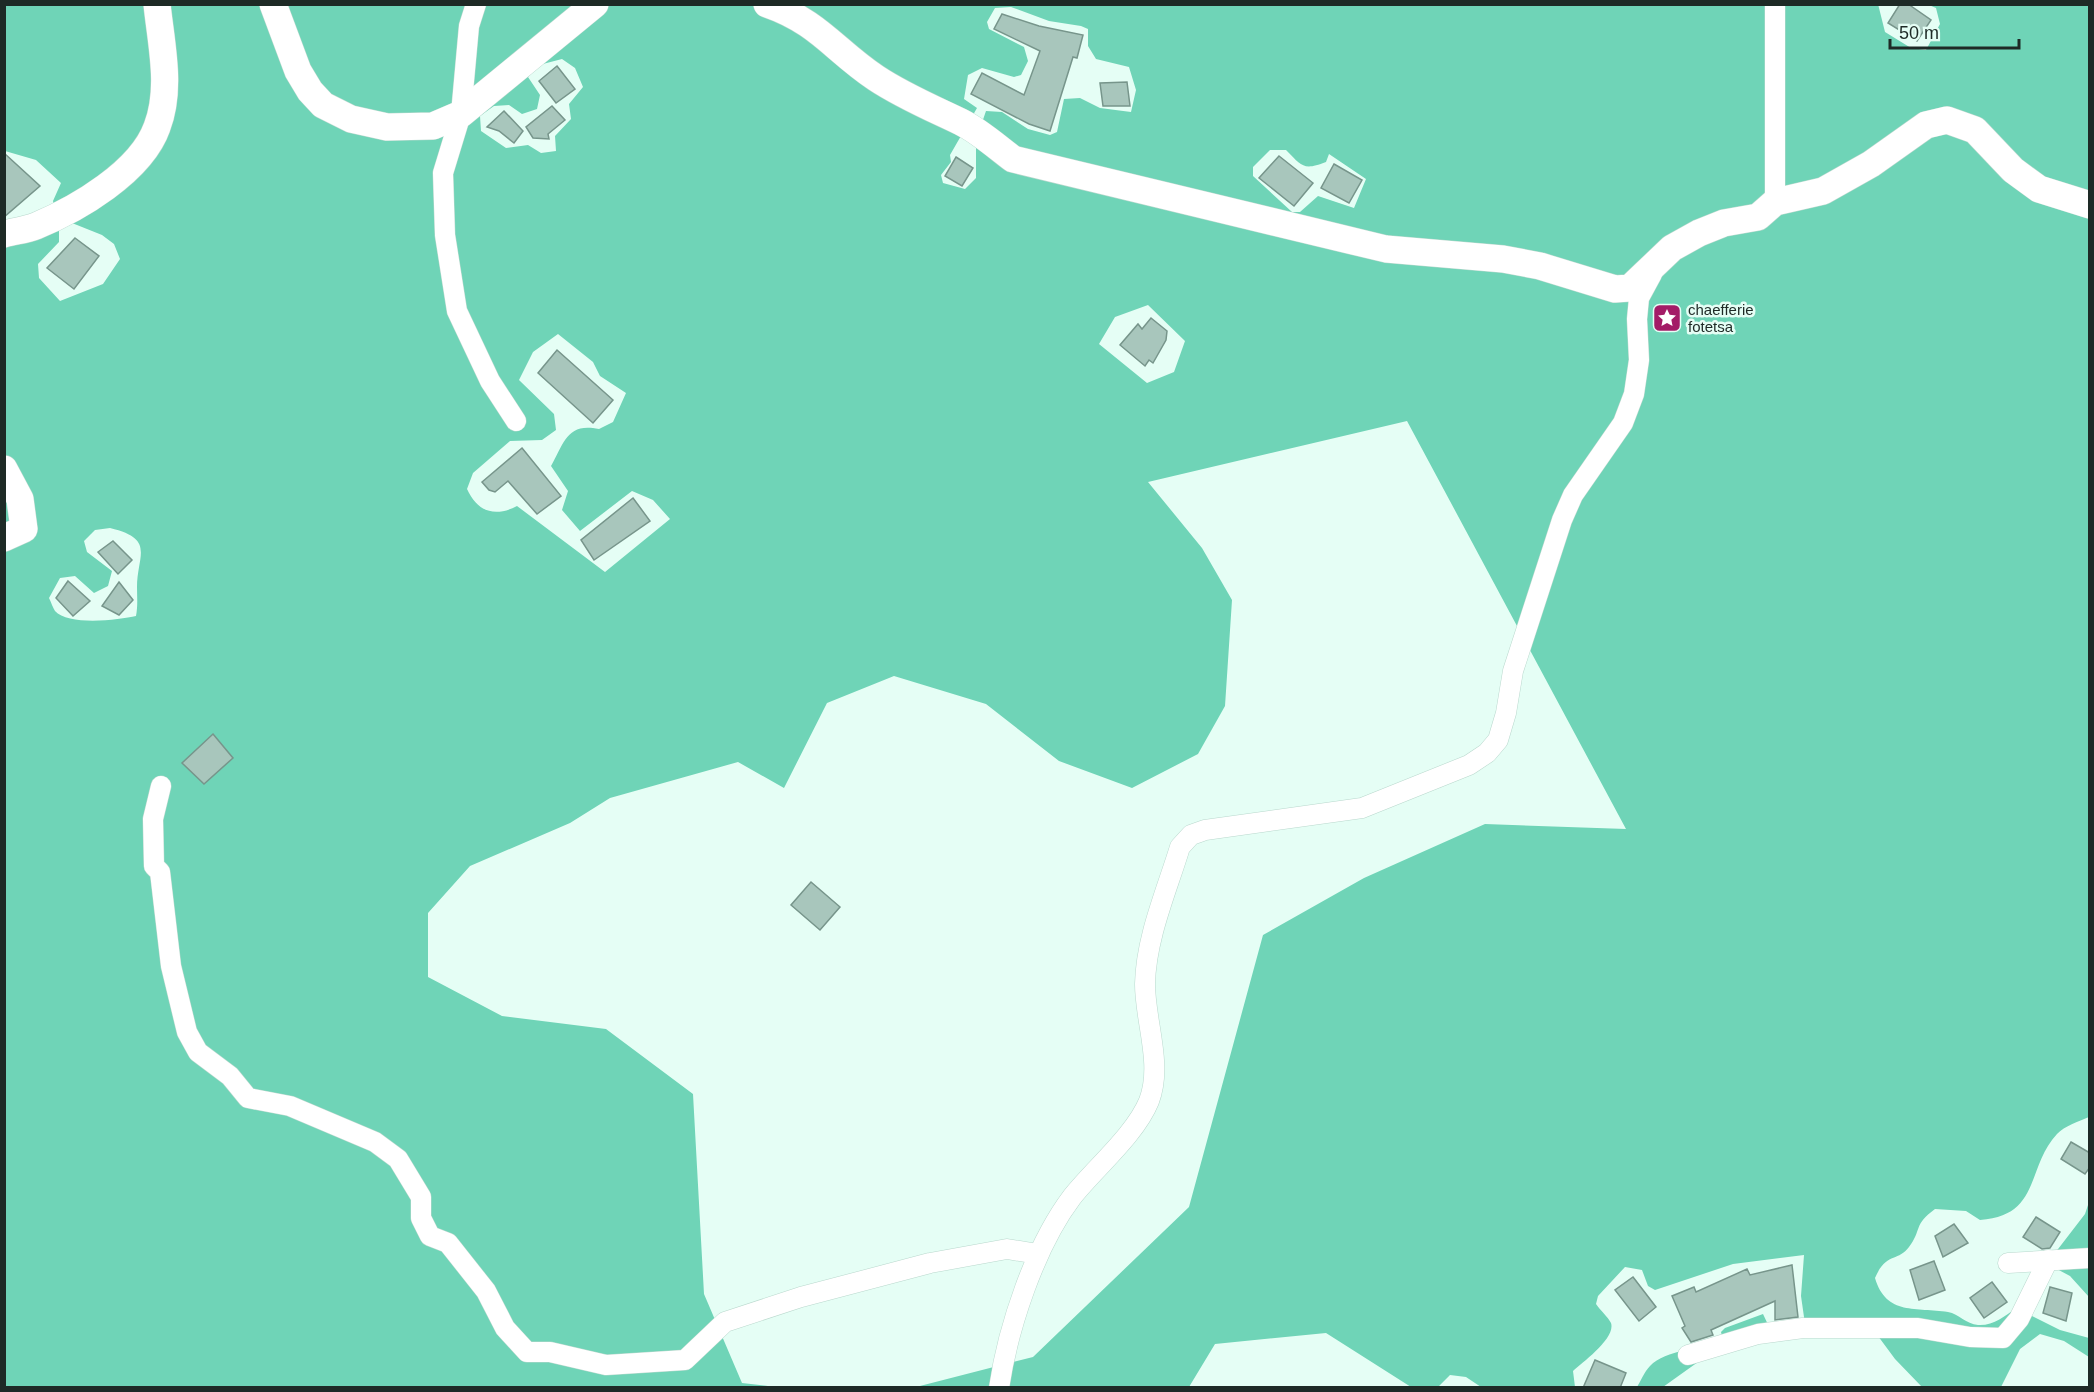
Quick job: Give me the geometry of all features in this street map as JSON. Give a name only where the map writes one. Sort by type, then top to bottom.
[{"type":"street","points":[[4,234],[34,226],[116,181],[141,155],[157,128],[163,99],[165,66],[157,4]]},
{"type":"street","points":[[273,4],[298,71],[310,91],[323,105],[351,119],[387,127],[433,126],[460,114],[595,4]]},
{"type":"street","points":[[476,4],[469,26],[460,114],[443,173],[445,235],[457,311],[490,381],[516,421]]},
{"type":"street","points":[[767,4],[788,12],[818,29],[874,77],[927,108],[963,123],[1013,159],[1386,249],[1503,259],[1540,266],[1615,289],[1630,288],[1672,248],[1724,223],[1758,217],[1775,202],[1823,191],[1872,164],[1926,125],[1947,120],[1975,130],[2013,170],[2039,189],[2090,205]]},
{"type":"street","points":[[1775,4],[1775,202]]},
{"type":"street","points":[[999,1388],[1010,1339],[1038,1254],[1071,1199],[1135,1124],[1148,1102],[1154,1072],[1146,1007],[1147,971],[1152,938],[1180,847],[1191,835],[1205,830],[1362,808],[1469,765],[1487,753],[1498,740],[1514,671],[1562,519],[1573,495],[1623,423],[1634,394],[1639,360],[1637,319],[1640,298],[1646,283],[1672,248]]},
{"type":"street","points":[[4,469],[20,499],[11,532]]},
{"type":"street","points":[[161,786],[153,819],[154,866],[160,872],[171,966],[187,1032],[198,1052],[230,1076],[248,1098],[290,1106],[375,1142],[398,1159],[421,1197],[421,1218],[430,1236],[448,1243],[486,1290],[505,1328],[527,1352],[550,1352],[606,1365],[685,1360],[724,1322],[801,1297],[930,1263],[1007,1249],[1038,1254]]},
{"type":"street","points":[[2008,1263],[2090,1258]]},
{"type":"street","points":[[1688,1355],[1758,1334],[1803,1328],[1918,1328],[1970,1338],[2003,1338],[2019,1319],[2048,1260]]},
{"type":"green space","points":[[1878,4],[1885,32],[1911,48],[1926,50],[1940,24],[1936,8],[1929,5],[2089,5],[2089,1117],[2068,1126],[2057,1134],[2040,1161],[2030,1188],[2013,1210],[2000,1217],[1980,1220],[1966,1211],[1935,1209],[1923,1219],[1905,1252],[1883,1264],[1875,1278],[1880,1290],[1887,1299],[1895,1304],[1914,1309],[1948,1312],[1978,1325],[1994,1322],[2016,1308],[2060,1330],[2089,1338],[2089,1357],[2064,1341],[2040,1334],[2020,1349],[2001,1387],[1922,1387],[1895,1359],[1878,1336],[1821,1332],[1744,1346],[1698,1362],[1663,1387],[1637,1387],[1648,1368],[1657,1360],[1723,1340],[1721,1332],[1725,1328],[1763,1314],[1771,1331],[1805,1324],[1801,1296],[1804,1255],[1733,1264],[1655,1290],[1648,1286],[1642,1270],[1625,1267],[1598,1296],[1596,1304],[1610,1321],[1611,1329],[1609,1336],[1598,1349],[1573,1371],[1575,1387],[1481,1387],[1466,1377],[1450,1375],[1438,1387],[1411,1387],[1326,1333],[1215,1344],[1189,1387],[916,1387],[1033,1357],[1189,1207],[1263,935],[1364,878],[1485,824],[1626,829],[1407,421],[1148,482],[1202,548],[1232,600],[1225,706],[1198,754],[1132,788],[1059,761],[986,704],[894,676],[827,703],[784,788],[738,762],[610,798],[570,823],[470,866],[428,913],[428,977],[502,1016],[606,1029],[693,1094],[704,1294],[742,1383],[776,1387],[5,1388],[5,226],[59,226],[59,242],[38,264],[39,278],[60,301],[103,284],[120,259],[114,244],[102,235],[57,217],[53,201],[61,183],[36,160],[5,151],[5,5]],"holes":[[[1011,7],[1049,21],[1088,29],[1088,46],[1096,59],[1129,67],[1136,90],[1131,112],[1100,108],[1080,98],[1064,99],[1057,132],[1050,135],[1028,129],[1002,112],[986,111],[976,140],[976,178],[965,189],[943,183],[941,175],[951,162],[950,155],[977,108],[964,99],[968,75],[982,68],[1014,77],[1021,75],[1028,61],[1024,47],[989,29],[987,22],[995,8]],[[562,59],[575,68],[583,87],[569,104],[571,119],[555,136],[556,151],[541,153],[528,145],[506,148],[481,131],[480,116],[494,106],[509,105],[522,114],[537,109],[540,95],[528,77],[539,65]],[[1270,150],[1286,150],[1300,163],[1307,166],[1326,162],[1329,154],[1366,179],[1354,208],[1318,196],[1300,212],[1292,212],[1253,176],[1253,167]],[[1148,305],[1185,341],[1174,372],[1147,383],[1099,344],[1115,317]],[[558,334],[593,362],[600,376],[626,393],[613,422],[599,429],[588,428],[573,432],[563,442],[551,466],[568,491],[562,510],[580,531],[632,491],[653,500],[670,519],[605,572],[517,506],[501,512],[487,510],[476,503],[467,489],[473,473],[510,441],[542,440],[556,430],[554,414],[519,380],[533,352]],[[110,528],[134,537],[139,543],[141,557],[136,616],[82,620],[71,619],[55,611],[49,598],[60,578],[75,576],[94,593],[108,586],[112,571],[87,552],[84,541],[95,530]]]},
{"type":"green space","points":[[2089,1202],[2089,1297],[2070,1276],[2055,1268],[2055,1253],[2085,1214]]},
{"type":"building","points":[[1900,4],[1908,4],[1931,20],[1917,41],[1888,23]]},
{"type":"building","points":[[1002,14],[1039,26],[1083,35],[1077,58],[1073,57],[1050,131],[1029,124],[971,94],[982,73],[1024,95],[1040,51],[994,29]]},
{"type":"building","points":[[557,66],[575,89],[556,103],[539,81]]},
{"type":"building","points":[[1127,82],[1130,106],[1103,106],[1100,83]]},
{"type":"building","points":[[552,106],[565,120],[548,134],[549,139],[533,138],[526,127]]},
{"type":"building","points":[[504,111],[523,131],[514,143],[499,131],[487,127]]},
{"type":"building","points":[[4,153],[40,186],[4,217]]},
{"type":"building","points":[[1279,156],[1313,183],[1294,206],[1259,178]]},
{"type":"building","points":[[956,157],[973,168],[962,186],[945,176]]},
{"type":"building","points":[[1334,164],[1362,180],[1349,203],[1321,188]]},
{"type":"building","points":[[75,238],[99,256],[74,289],[47,268]]},
{"type":"building","points":[[1151,318],[1167,331],[1166,340],[1153,363],[1149,360],[1145,366],[1120,345],[1138,324],[1142,329]]},
{"type":"building","points":[[557,350],[613,400],[593,423],[538,373]]},
{"type":"building","points":[[522,448],[561,496],[537,514],[508,481],[495,492],[489,490],[482,482]]},
{"type":"building","points":[[633,498],[650,521],[594,560],[581,540]]},
{"type":"building","points":[[113,541],[132,560],[118,574],[98,552]]},
{"type":"building","points":[[68,581],[90,601],[73,616],[56,598]]},
{"type":"building","points":[[119,582],[133,600],[119,615],[102,606]]},
{"type":"building","points":[[213,734],[233,758],[204,784],[182,763]]},
{"type":"building","points":[[811,882],[840,907],[820,930],[791,905]]},
{"type":"building","points":[[2071,1142],[2090,1153],[2090,1167],[2085,1174],[2061,1159]]},
{"type":"building","points":[[2036,1217],[2060,1232],[2050,1248],[2042,1249],[2023,1237]]},
{"type":"building","points":[[1954,1224],[1968,1243],[1943,1257],[1935,1236]]},
{"type":"building","points":[[1934,1261],[1945,1290],[1919,1300],[1910,1270]]},
{"type":"building","points":[[1792,1265],[1798,1317],[1775,1320],[1775,1301],[1711,1330],[1713,1335],[1691,1342],[1682,1328],[1685,1326],[1672,1296],[1694,1287],[1696,1292],[1747,1269],[1750,1275]]},
{"type":"building","points":[[1633,1277],[1656,1307],[1639,1321],[1615,1290]]},
{"type":"building","points":[[1992,1282],[2007,1302],[1984,1318],[1970,1298]]},
{"type":"building","points":[[2050,1287],[2072,1293],[2066,1321],[2043,1313]]},
{"type":"building","points":[[1595,1360],[1626,1373],[1620,1388],[1583,1388]]},
{"type":"place","name":"chaefferie fotetsa","points":[[1667,318]]}]
